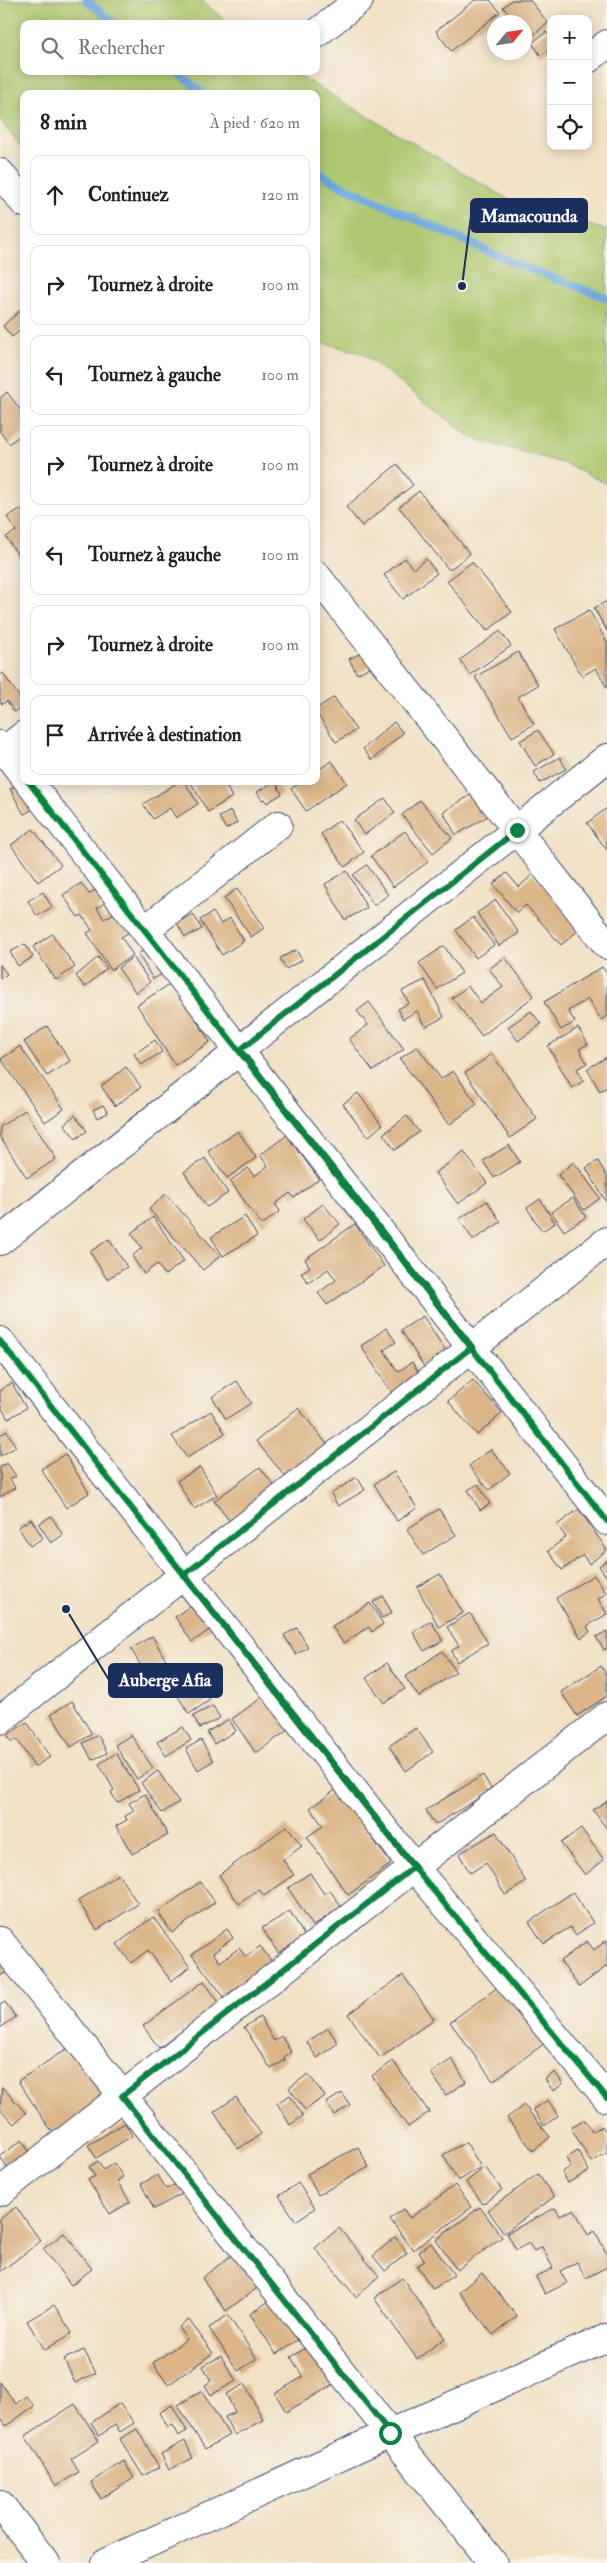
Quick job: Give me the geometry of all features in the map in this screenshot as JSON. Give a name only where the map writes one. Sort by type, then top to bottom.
[{"type":"main road","points":[[320,31],[359,0]]},
{"type":"main road","points":[[592,56],[607,44]]},
{"type":"main road","points":[[0,173],[20,198]]},
{"type":"main road","points":[[320,580],[607,945]]},
{"type":"main road","points":[[7,746],[20,769]]},
{"type":"main road","points":[[0,1241],[607,758]]},
{"type":"main road","points":[[31,785],[607,1521]]},
{"type":"main road","points":[[145,930],[278,825]]},
{"type":"main road","points":[[0,1720],[607,1241]]},
{"type":"main road","points":[[0,1340],[414,1867],[607,2098]]},
{"type":"main road","points":[[0,2192],[607,1716]]},
{"type":"main road","points":[[0,1941],[493,2563]]},
{"type":"main road","points":[[105,2563],[390,2433],[607,2338]]},
{"type":"main road","points":[[0,2504],[46,2563]]},
{"type":"green space","points":[[0,0],[201,0],[224,20],[20,20],[20,75],[298,75],[523,208],[607,230],[607,484],[566,464],[472,438],[362,353],[320,342],[320,90],[20,90],[20,146],[0,120]]},
{"type":"building","points":[[475,0],[490,0],[500,12],[496,15],[487,15],[487,22],[451,51],[436,31]]},
{"type":"building","points":[[512,0],[530,0],[547,24],[532,36],[532,15],[510,15],[503,7]]},
{"type":"building","points":[[546,32],[547,33],[547,51],[541,56],[532,43]]},
{"type":"building","points":[[20,311],[20,330],[12,337],[3,326]]},
{"type":"building","points":[[7,392],[20,410],[20,435],[9,444],[0,432],[0,398]]},
{"type":"building","points":[[397,464],[413,485],[362,526],[346,507]]},
{"type":"building","points":[[419,491],[470,554],[449,570],[399,507]]},
{"type":"building","points":[[20,509],[20,558],[6,537],[16,531],[7,517]]},
{"type":"building","points":[[405,558],[413,569],[426,559],[437,573],[403,599],[384,575]]},
{"type":"building","points":[[472,562],[512,612],[487,631],[447,581]]},
{"type":"building","points":[[607,601],[607,631],[594,608]]},
{"type":"building","points":[[589,610],[607,642],[607,688],[596,668],[582,676],[555,629]]},
{"type":"building","points":[[500,631],[511,646],[470,675],[460,660]]},
{"type":"building","points":[[365,651],[372,666],[357,674],[349,659]]},
{"type":"building","points":[[518,652],[538,685],[518,697],[534,724],[512,737],[475,677]]},
{"type":"building","points":[[3,673],[20,698],[20,707],[14,712],[7,701],[2,704],[0,701],[0,675]]},
{"type":"building","points":[[334,697],[356,730],[336,742],[320,718],[320,706]]},
{"type":"building","points":[[394,722],[403,733],[372,760],[363,749]]},
{"type":"building","points":[[538,730],[554,754],[535,766],[520,741]]},
{"type":"building","points":[[560,757],[566,769],[540,783],[534,772]]},
{"type":"building","points":[[332,761],[347,783],[306,811],[291,789],[296,785],[320,785],[320,768]]},
{"type":"building","points":[[20,784],[28,785],[43,804],[24,814],[10,789]]},
{"type":"building","points":[[174,785],[186,785],[198,804],[176,818],[170,808],[153,819],[143,804]]},
{"type":"building","points":[[192,785],[225,785],[232,797],[208,812]]},
{"type":"building","points":[[268,785],[277,785],[282,794],[267,803],[264,799],[262,800],[257,792]]},
{"type":"building","points":[[474,793],[488,816],[456,835],[443,812]]},
{"type":"building","points":[[385,798],[395,813],[364,835],[354,820]]},
{"type":"building","points":[[420,800],[452,838],[433,853],[402,815]]},
{"type":"building","points":[[607,808],[607,850],[587,823]]},
{"type":"building","points":[[231,811],[237,823],[226,829],[219,817]]},
{"type":"building","points":[[339,820],[364,852],[345,867],[321,834]]},
{"type":"building","points":[[33,829],[61,865],[38,882],[11,845]]},
{"type":"building","points":[[405,831],[428,862],[393,887],[371,856]]},
{"type":"building","points":[[367,865],[388,895],[374,905],[353,875]]},
{"type":"building","points":[[347,871],[367,908],[345,920],[325,884]]},
{"type":"building","points":[[507,873],[519,887],[533,874],[580,929],[561,945],[526,905],[517,913],[493,884]]},
{"type":"building","points":[[81,883],[89,894],[98,888],[106,902],[97,908],[104,919],[118,911],[131,931],[121,937],[133,955],[111,970],[87,933],[92,930],[82,915],[78,917],[63,895]]},
{"type":"building","points":[[237,889],[264,928],[251,937],[224,898]]},
{"type":"building","points":[[43,892],[52,907],[37,916],[28,901]]},
{"type":"building","points":[[496,900],[519,933],[499,946],[477,913]]},
{"type":"building","points":[[213,912],[221,924],[230,918],[244,941],[222,955],[200,920]]},
{"type":"building","points":[[193,914],[202,929],[185,937],[177,923]]},
{"type":"building","points":[[473,917],[494,945],[476,958],[456,930]]},
{"type":"building","points":[[52,934],[75,967],[56,980],[33,947]]},
{"type":"building","points":[[25,944],[33,957],[18,966],[10,952]]},
{"type":"building","points":[[151,946],[166,972],[153,979],[138,954]]},
{"type":"building","points":[[444,946],[462,973],[437,989],[419,963]]},
{"type":"building","points":[[296,950],[302,960],[286,969],[280,958]]},
{"type":"building","points":[[98,957],[107,968],[85,987],[76,976]]},
{"type":"building","points":[[133,957],[150,982],[136,993],[118,968]]},
{"type":"building","points":[[505,957],[534,996],[482,1036],[452,998],[468,986],[481,1003],[503,987],[489,969]]},
{"type":"building","points":[[0,965],[7,974],[0,979]]},
{"type":"building","points":[[602,967],[607,974],[607,1016],[601,1020],[588,999],[568,1011],[575,1022],[561,1030],[544,1002]]},
{"type":"building","points":[[425,980],[444,1017],[425,1027],[417,1011],[403,1019],[398,1009],[409,1003],[402,991]]},
{"type":"building","points":[[173,982],[210,1042],[175,1065],[137,1005]]},
{"type":"building","points":[[369,1002],[404,1049],[373,1071],[349,1039],[368,1025],[357,1011]]},
{"type":"building","points":[[531,1011],[541,1024],[518,1041],[508,1027]]},
{"type":"building","points":[[47,1026],[70,1061],[47,1076],[24,1042]]},
{"type":"building","points":[[578,1028],[588,1044],[579,1049],[587,1063],[577,1069],[584,1081],[572,1088],[548,1046]]},
{"type":"building","points":[[155,1040],[162,1052],[141,1065],[134,1054]]},
{"type":"building","points":[[20,1046],[64,1109],[45,1122],[1,1059]]},
{"type":"building","points":[[417,1046],[441,1079],[453,1071],[477,1104],[449,1125],[400,1059]]},
{"type":"building","points":[[492,1054],[537,1119],[510,1138],[465,1073]]},
{"type":"building","points":[[607,1057],[607,1087],[600,1091],[587,1069]]},
{"type":"building","points":[[126,1067],[141,1087],[115,1106],[101,1086]]},
{"type":"building","points":[[358,1093],[382,1125],[368,1137],[343,1104]]},
{"type":"building","points":[[103,1105],[108,1113],[97,1118],[93,1110]]},
{"type":"building","points":[[25,1110],[56,1159],[27,1178],[0,1137],[0,1127]]},
{"type":"building","points":[[75,1115],[87,1131],[76,1139],[64,1124]]},
{"type":"building","points":[[407,1116],[419,1132],[395,1150],[383,1134]]},
{"type":"building","points":[[238,1131],[256,1158],[227,1178],[208,1151]]},
{"type":"building","points":[[287,1135],[319,1179],[294,1198],[290,1193],[275,1204],[280,1211],[262,1225],[230,1181],[248,1168],[254,1176],[268,1166],[260,1155]]},
{"type":"building","points":[[509,1145],[520,1162],[494,1178],[483,1161]]},
{"type":"building","points":[[464,1152],[487,1183],[458,1204],[435,1173]]},
{"type":"building","points":[[205,1158],[228,1193],[207,1207],[184,1172]]},
{"type":"building","points":[[598,1161],[607,1176],[607,1203],[586,1168]]},
{"type":"building","points":[[574,1162],[600,1198],[584,1210],[558,1175]]},
{"type":"building","points":[[166,1194],[220,1256],[203,1270],[149,1209]]},
{"type":"building","points":[[573,1198],[586,1217],[564,1231],[551,1212]]},
{"type":"building","points":[[540,1199],[555,1223],[542,1231],[527,1208]]},
{"type":"building","points":[[487,1201],[501,1222],[473,1240],[459,1219]]},
{"type":"building","points":[[323,1204],[340,1224],[320,1240],[303,1219]]},
{"type":"building","points":[[245,1216],[257,1236],[223,1256],[211,1237]]},
{"type":"building","points":[[153,1217],[184,1261],[165,1275],[157,1264],[144,1274],[132,1256],[142,1248],[131,1233]]},
{"type":"building","points":[[355,1224],[384,1266],[327,1305],[318,1293],[336,1280],[328,1269],[308,1283],[301,1273],[310,1267],[305,1259]]},
{"type":"building","points":[[109,1239],[127,1267],[107,1279],[90,1252]]},
{"type":"building","points":[[423,1316],[449,1356],[426,1370],[401,1330]]},
{"type":"building","points":[[386,1328],[396,1342],[384,1350],[398,1372],[412,1362],[421,1377],[394,1396],[361,1346]]},
{"type":"building","points":[[473,1380],[502,1413],[477,1435],[448,1401]]},
{"type":"building","points":[[237,1381],[251,1403],[226,1419],[212,1397]]},
{"type":"building","points":[[12,1383],[26,1408],[8,1419],[0,1405],[0,1390]]},
{"type":"building","points":[[298,1408],[330,1448],[289,1481],[256,1441]]},
{"type":"building","points":[[211,1411],[225,1433],[187,1458],[172,1436]]},
{"type":"building","points":[[7,1431],[16,1447],[0,1456],[0,1435]]},
{"type":"building","points":[[491,1449],[510,1473],[489,1490],[469,1466]]},
{"type":"building","points":[[65,1454],[89,1493],[66,1508],[41,1469]]},
{"type":"building","points":[[7,1463],[16,1476],[10,1479],[15,1488],[0,1497],[0,1467]]},
{"type":"building","points":[[200,1467],[217,1495],[194,1509],[177,1481]]},
{"type":"building","points":[[260,1467],[277,1490],[232,1524],[214,1501]]},
{"type":"building","points":[[394,1472],[417,1508],[397,1521],[374,1484]]},
{"type":"building","points":[[357,1477],[365,1490],[338,1506],[331,1494]]},
{"type":"building","points":[[478,1484],[490,1504],[480,1510],[468,1490]]},
{"type":"building","points":[[439,1509],[456,1535],[423,1555],[407,1529]]},
{"type":"building","points":[[579,1509],[607,1550],[589,1564],[583,1555],[562,1570],[548,1551],[566,1537],[557,1525]]},
{"type":"building","points":[[51,1516],[63,1535],[51,1543],[39,1524]]},
{"type":"building","points":[[31,1519],[43,1538],[30,1546],[18,1527]]},
{"type":"building","points":[[607,1560],[607,1578],[599,1566]]},
{"type":"building","points":[[440,1574],[463,1613],[439,1627],[417,1587]]},
{"type":"building","points":[[594,1575],[606,1593],[598,1599],[607,1614],[587,1626],[590,1632],[581,1638],[556,1598]]},
{"type":"building","points":[[383,1596],[392,1613],[382,1618],[373,1602]]},
{"type":"building","points":[[194,1603],[212,1628],[192,1642],[175,1617]]},
{"type":"building","points":[[370,1603],[383,1624],[372,1632],[369,1627],[343,1643],[332,1626]]},
{"type":"building","points":[[470,1613],[488,1643],[457,1662],[451,1651],[459,1646],[447,1627]]},
{"type":"building","points":[[431,1621],[443,1641],[424,1651],[413,1632]]},
{"type":"building","points":[[297,1628],[308,1647],[296,1655],[284,1635]]},
{"type":"building","points":[[607,1631],[607,1648],[604,1650],[596,1637]]},
{"type":"building","points":[[152,1636],[166,1660],[145,1673],[131,1649]]},
{"type":"building","points":[[442,1651],[456,1672],[419,1697],[405,1677]]},
{"type":"building","points":[[387,1663],[405,1689],[384,1703],[366,1678]]},
{"type":"building","points":[[601,1666],[607,1675],[607,1696],[577,1716],[561,1692]]},
{"type":"building","points":[[196,1677],[210,1700],[189,1714],[174,1690]]},
{"type":"building","points":[[271,1691],[295,1725],[256,1753],[232,1719]]},
{"type":"building","points":[[72,1701],[92,1734],[71,1747],[51,1714]]},
{"type":"building","points":[[213,1706],[220,1718],[200,1728],[193,1716]]},
{"type":"building","points":[[229,1719],[236,1731],[214,1744],[207,1732]]},
{"type":"building","points":[[27,1722],[50,1757],[34,1767],[17,1739],[12,1742],[7,1735]]},
{"type":"building","points":[[183,1727],[191,1740],[166,1756],[157,1742]]},
{"type":"building","points":[[416,1728],[433,1752],[406,1771],[389,1746]]},
{"type":"building","points":[[98,1735],[107,1753],[92,1760],[83,1743]]},
{"type":"building","points":[[131,1735],[153,1768],[137,1779],[115,1745]]},
{"type":"building","points":[[201,1740],[213,1761],[198,1770],[186,1749]]},
{"type":"building","points":[[116,1753],[139,1790],[117,1803],[111,1792],[114,1790],[99,1764]]},
{"type":"building","points":[[158,1771],[179,1802],[162,1813],[141,1783]]},
{"type":"building","points":[[483,1775],[492,1790],[435,1825],[426,1810]]},
{"type":"building","points":[[337,1789],[391,1864],[348,1895],[307,1837],[323,1826],[310,1808]]},
{"type":"building","points":[[145,1794],[168,1835],[132,1854],[116,1826],[127,1820],[125,1816],[134,1811],[129,1803]]},
{"type":"building","points":[[607,1801],[607,1829],[593,1810]]},
{"type":"building","points":[[287,1826],[302,1846],[283,1860],[294,1875],[264,1896],[259,1889],[239,1904],[219,1875]]},
{"type":"building","points":[[581,1828],[604,1860],[585,1875],[561,1843]]},
{"type":"building","points":[[496,1832],[526,1882],[505,1895],[486,1863],[470,1873],[459,1854]]},
{"type":"building","points":[[310,1873],[324,1894],[330,1890],[341,1907],[313,1926],[288,1888]]},
{"type":"building","points":[[118,1874],[138,1904],[97,1930],[78,1901]]},
{"type":"building","points":[[200,1882],[215,1902],[172,1933],[158,1912]]},
{"type":"building","points":[[573,1892],[593,1923],[576,1935],[570,1927],[544,1944],[529,1922]]},
{"type":"building","points":[[290,1911],[305,1937],[278,1953],[262,1928]]},
{"type":"building","points":[[153,1917],[190,1967],[171,1981],[148,1950],[131,1963],[117,1944]]},
{"type":"building","points":[[227,1929],[233,1938],[213,1953],[220,1962],[239,1948],[246,1957],[260,1946],[272,1962],[224,1997],[192,1955]]},
{"type":"building","points":[[607,1940],[607,1966],[579,1987],[560,1961],[587,1941],[594,1950]]},
{"type":"building","points":[[0,1953],[11,1969],[0,1976]]},
{"type":"building","points":[[403,1975],[434,2019],[380,2058],[348,2014]]},
{"type":"building","points":[[204,1981],[220,2004],[159,2048],[143,2026]]},
{"type":"building","points":[[502,1984],[545,2043],[493,2081],[450,2022]]},
{"type":"building","points":[[5,2002],[16,2017],[0,2028],[0,2005]]},
{"type":"building","points":[[260,2017],[274,2041],[281,2036],[291,2052],[284,2057],[285,2060],[271,2069],[244,2027]]},
{"type":"building","points":[[328,2028],[338,2043],[317,2058],[307,2042]]},
{"type":"building","points":[[71,2046],[121,2090],[54,2135],[18,2081]]},
{"type":"building","points":[[452,2059],[466,2082],[446,2095],[431,2073]]},
{"type":"building","points":[[393,2061],[429,2112],[408,2127],[372,2076]]},
{"type":"building","points":[[555,2072],[563,2084],[553,2091],[545,2079]]},
{"type":"building","points":[[308,2074],[325,2096],[305,2110],[289,2088]]},
{"type":"building","points":[[2,2087],[26,2113],[14,2124],[0,2109]]},
{"type":"building","points":[[342,2093],[350,2105],[334,2115],[326,2103]]},
{"type":"building","points":[[290,2095],[303,2116],[290,2125],[277,2103]]},
{"type":"building","points":[[236,2097],[261,2134],[238,2149],[214,2112]]},
{"type":"building","points":[[548,2100],[558,2116],[544,2126],[533,2109]]},
{"type":"building","points":[[524,2105],[550,2137],[533,2151],[507,2118]]},
{"type":"building","points":[[585,2120],[592,2132],[602,2126],[607,2133],[607,2153],[591,2162],[571,2128]]},
{"type":"building","points":[[125,2123],[132,2136],[96,2158],[88,2145]]},
{"type":"building","points":[[22,2140],[31,2154],[8,2170],[0,2156]]},
{"type":"building","points":[[466,2142],[481,2167],[458,2181],[443,2155]]},
{"type":"building","points":[[358,2147],[369,2167],[318,2195],[307,2174]]},
{"type":"building","points":[[578,2151],[589,2171],[568,2183],[562,2172],[571,2167],[566,2158]]},
{"type":"building","points":[[98,2161],[103,2170],[114,2163],[123,2177],[117,2181],[130,2202],[110,2214],[88,2180],[95,2176],[89,2167]]},
{"type":"building","points":[[485,2167],[502,2190],[483,2204],[466,2182]]},
{"type":"building","points":[[538,2174],[554,2197],[504,2233],[488,2210]]},
{"type":"building","points":[[158,2175],[166,2189],[178,2183],[184,2193],[154,2209],[141,2184]]},
{"type":"building","points":[[298,2183],[315,2208],[296,2221],[279,2196]]},
{"type":"building","points":[[455,2185],[472,2207],[413,2250],[390,2219],[403,2209],[410,2218]]},
{"type":"building","points":[[16,2207],[41,2241],[0,2272],[0,2219]]},
{"type":"building","points":[[480,2207],[502,2237],[457,2270],[436,2240]]},
{"type":"building","points":[[555,2208],[560,2216],[574,2209],[588,2235],[595,2231],[607,2254],[607,2267],[586,2278],[577,2262],[560,2271],[567,2283],[545,2294],[536,2277],[553,2268],[542,2247],[534,2251],[529,2243],[516,2250],[507,2233]]},
{"type":"building","points":[[339,2228],[379,2276],[356,2297],[315,2248]]},
{"type":"building","points":[[64,2233],[92,2269],[71,2285],[43,2249]]},
{"type":"building","points":[[395,2237],[407,2253],[385,2271],[373,2256]]},
{"type":"building","points":[[431,2243],[454,2275],[433,2289],[417,2266],[425,2261],[419,2251]]},
{"type":"building","points":[[233,2254],[257,2288],[226,2311],[202,2278]]},
{"type":"building","points":[[482,2273],[517,2316],[493,2335],[459,2292]]},
{"type":"building","points":[[402,2278],[445,2338],[417,2359],[374,2298]]},
{"type":"building","points":[[275,2297],[301,2338],[276,2354],[250,2314]]},
{"type":"building","points":[[54,2305],[72,2333],[45,2350],[27,2321]]},
{"type":"building","points":[[228,2315],[257,2359],[238,2371],[209,2328]]},
{"type":"building","points":[[189,2320],[213,2353],[168,2385],[153,2363],[187,2339],[179,2327]]},
{"type":"building","points":[[313,2344],[336,2383],[286,2412],[275,2393],[303,2377],[291,2357]]},
{"type":"building","points":[[84,2350],[96,2373],[75,2383],[64,2359]]},
{"type":"building","points":[[221,2356],[236,2381],[211,2395],[205,2385],[211,2381],[203,2366]]},
{"type":"building","points":[[0,2382],[16,2404],[26,2396],[34,2406],[6,2426],[0,2417]]},
{"type":"building","points":[[245,2384],[263,2420],[234,2435],[225,2417],[235,2412],[226,2394]]},
{"type":"building","points":[[202,2391],[229,2435],[205,2449],[178,2405]]},
{"type":"building","points":[[120,2403],[134,2423],[120,2432],[115,2425],[99,2436],[91,2423]]},
{"type":"building","points":[[75,2404],[99,2441],[71,2459],[79,2472],[56,2486],[25,2436]]},
{"type":"building","points":[[172,2405],[187,2431],[178,2436],[172,2425],[168,2427],[159,2413]]},
{"type":"building","points":[[137,2429],[159,2467],[143,2476],[120,2439]]},
{"type":"building","points":[[185,2441],[193,2458],[169,2470],[161,2454]]},
{"type":"building","points":[[124,2461],[134,2478],[101,2499],[91,2482]]},
{"type":"waterway","points":[[86,0],[111,20]]},
{"type":"waterway","points":[[181,75],[199,90]]},
{"type":"waterway","points":[[320,173],[338,184],[516,264],[607,298]]},
{"type":"cycle path","points":[[31,785],[607,1521]]},
{"type":"cycle path","points":[[0,1341],[414,1867],[607,2098]]},
{"type":"place","name":"Mamacounda","points":[[462,286]]},
{"type":"place","name":"Auberge Afia","points":[[66,1609]]},
{"type":"route","points":[[390,2433],[122,2096],[414,1867],[184,1575],[472,1347],[240,1050],[517,830]]}]
